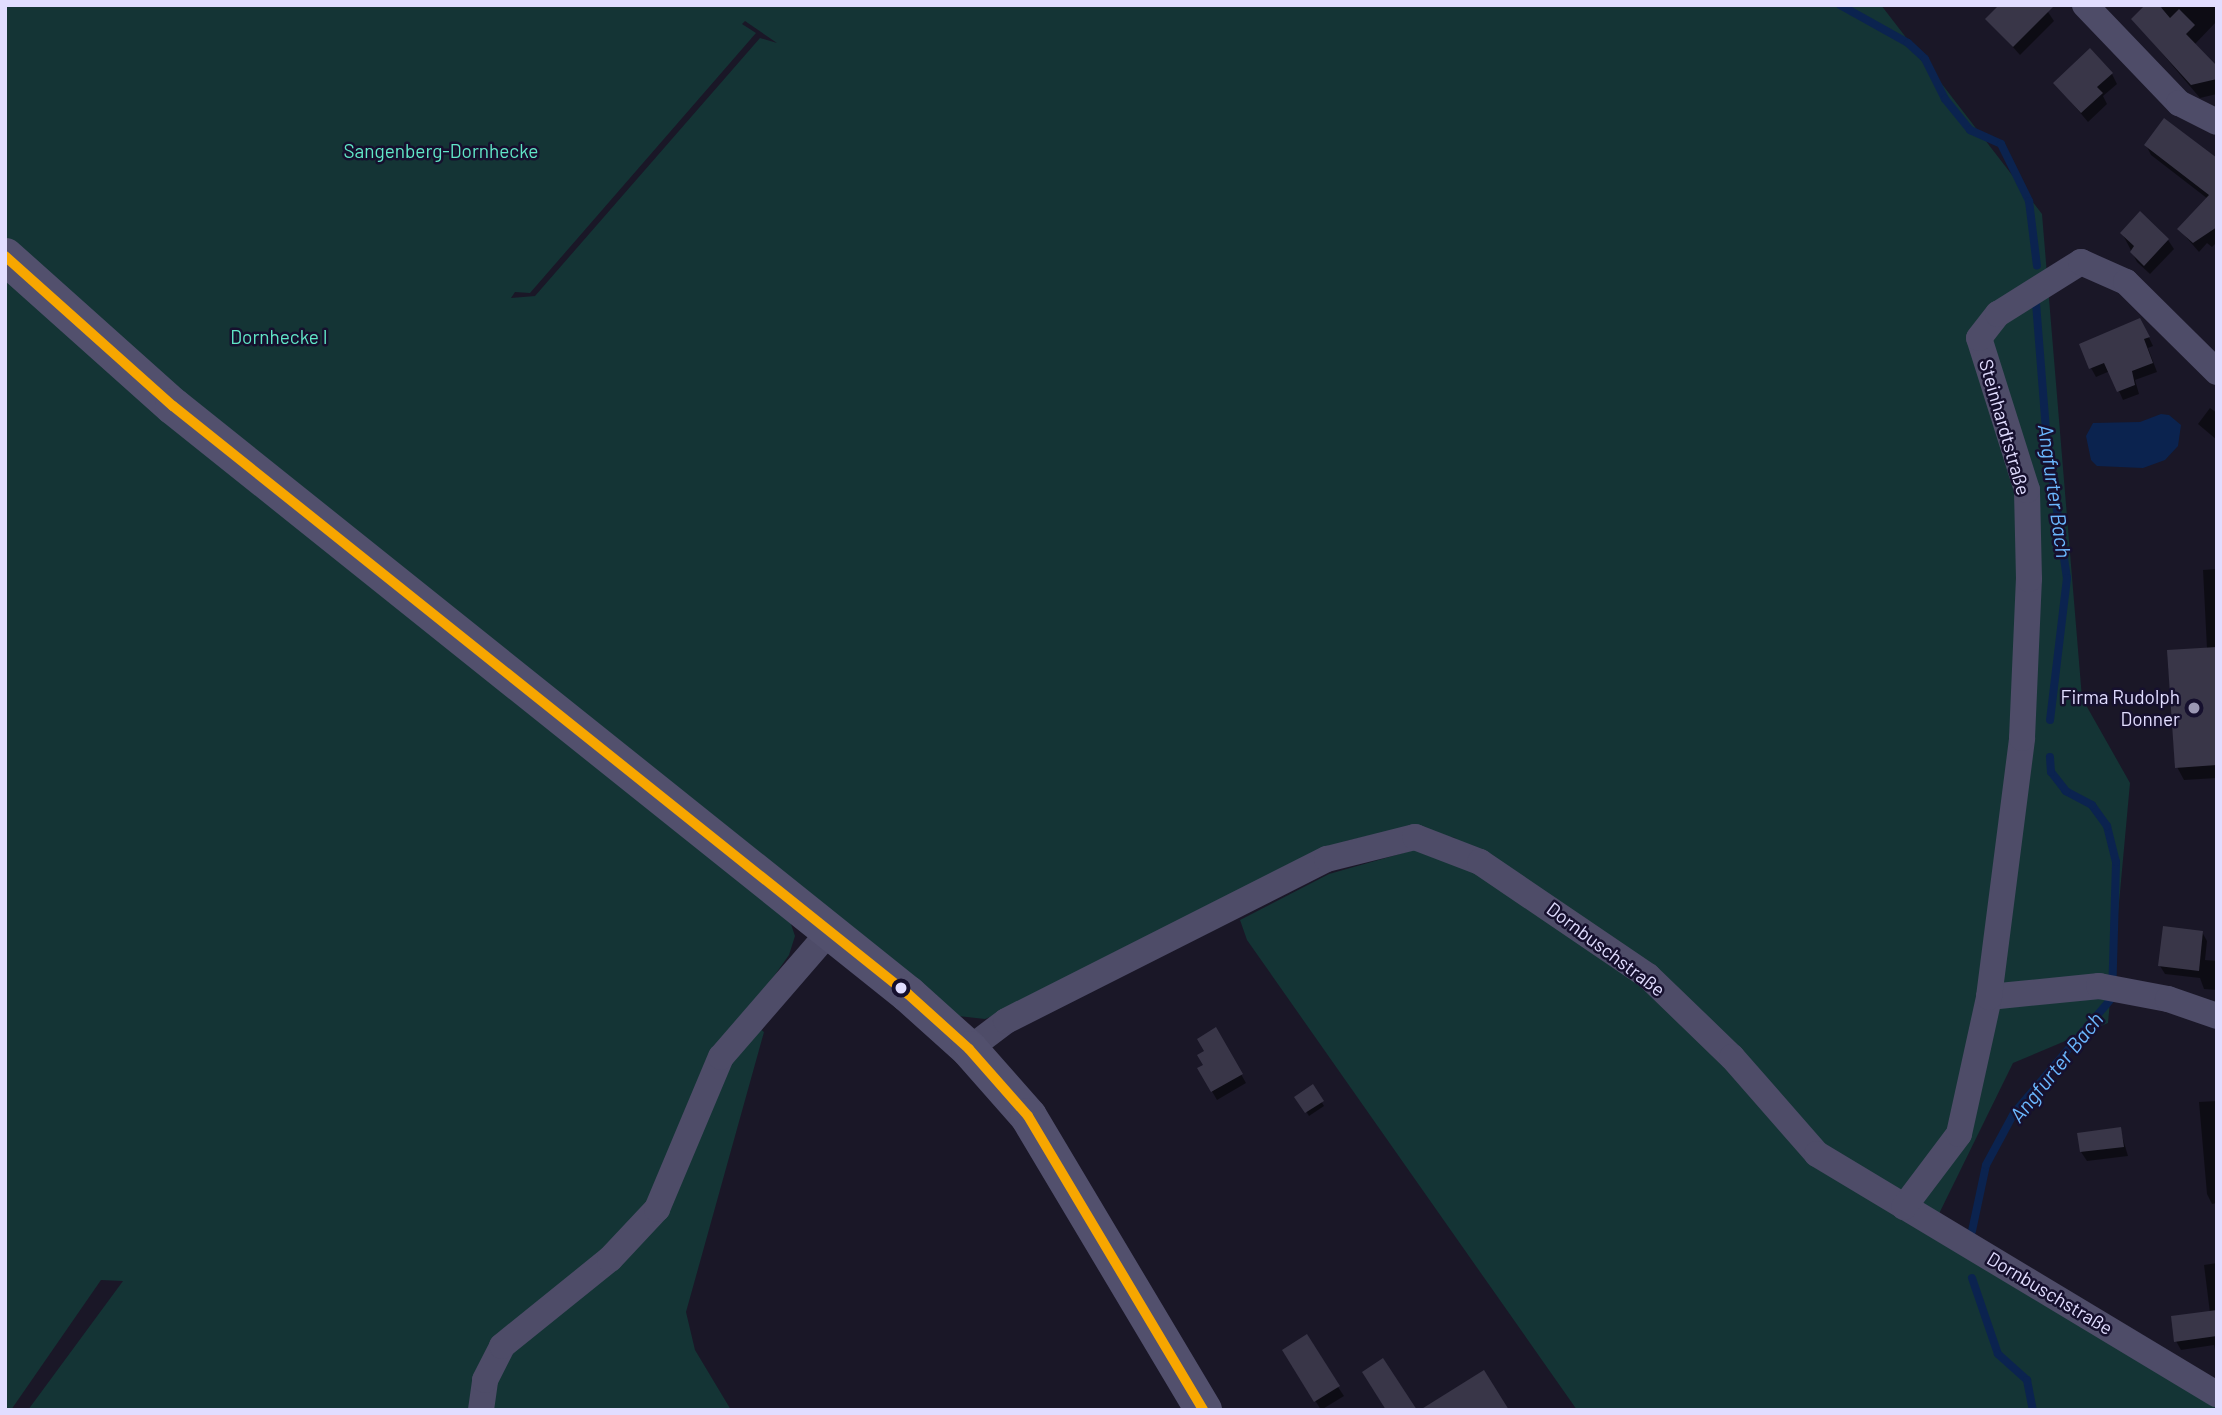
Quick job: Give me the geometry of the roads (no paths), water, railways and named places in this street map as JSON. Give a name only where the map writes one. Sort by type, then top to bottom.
[{"type":"main road","points":[[5,256],[173,406],[830,931],[969,1049],[1028,1116],[1203,1410]]},
{"type":"street","points":[[2085,5],[2179,103],[2217,122]]},
{"type":"street","name":"Steinhardtstraße","points":[[1989,997],[2022,738],[2029,579],[2027,490],[1979,338],[1998,314],[2081,262],[2126,282],[2217,372]]},
{"type":"street","name":"Dornbuschstraße","points":[[969,1049],[1006,1021],[1327,859],[1415,837],[1480,862],[1648,976],[1732,1058],[1818,1154],[2217,1394]]},
{"type":"street","points":[[481,1410],[485,1380],[502,1346],[610,1259],[657,1209],[721,1057],[830,931]]},
{"type":"street","points":[[1904,1207],[1959,1134],[1989,997],[2099,986],[2168,999],[2217,1016]]},
{"type":"water","points":[[2161,414],[2169,415],[2181,425],[2178,446],[2165,460],[2143,468],[2097,466],[2091,460],[2086,436],[2093,423],[2140,422]]},
{"type":"waterway","name":"Angfurter Bach","points":[[1840,5],[1908,43],[1925,59],[1945,99],[1970,130],[2001,144],[2029,201],[2037,266]]},
{"type":"waterway","name":"Angfurter Bach","points":[[2036,303],[2047,443],[2067,578],[2050,720]]},
{"type":"waterway","name":"Angfurter Bach","points":[[1972,1231],[1986,1165],[2014,1113],[2112,998],[2116,862],[2107,826],[2092,805],[2066,791],[2051,772],[2050,757]]},
{"type":"waterway","name":"Angfurter Bach","points":[[1972,1278],[1998,1354],[2027,1380],[2033,1410]]},
{"type":"place","name":"Firma Rudolph Donner","points":[[2194,708]]},
{"type":"park label","name":"Sangenberg-Dornhecke","points":[[441,151]]},
{"type":"park label","name":"Dornhecke I","points":[[279,337]]}]
